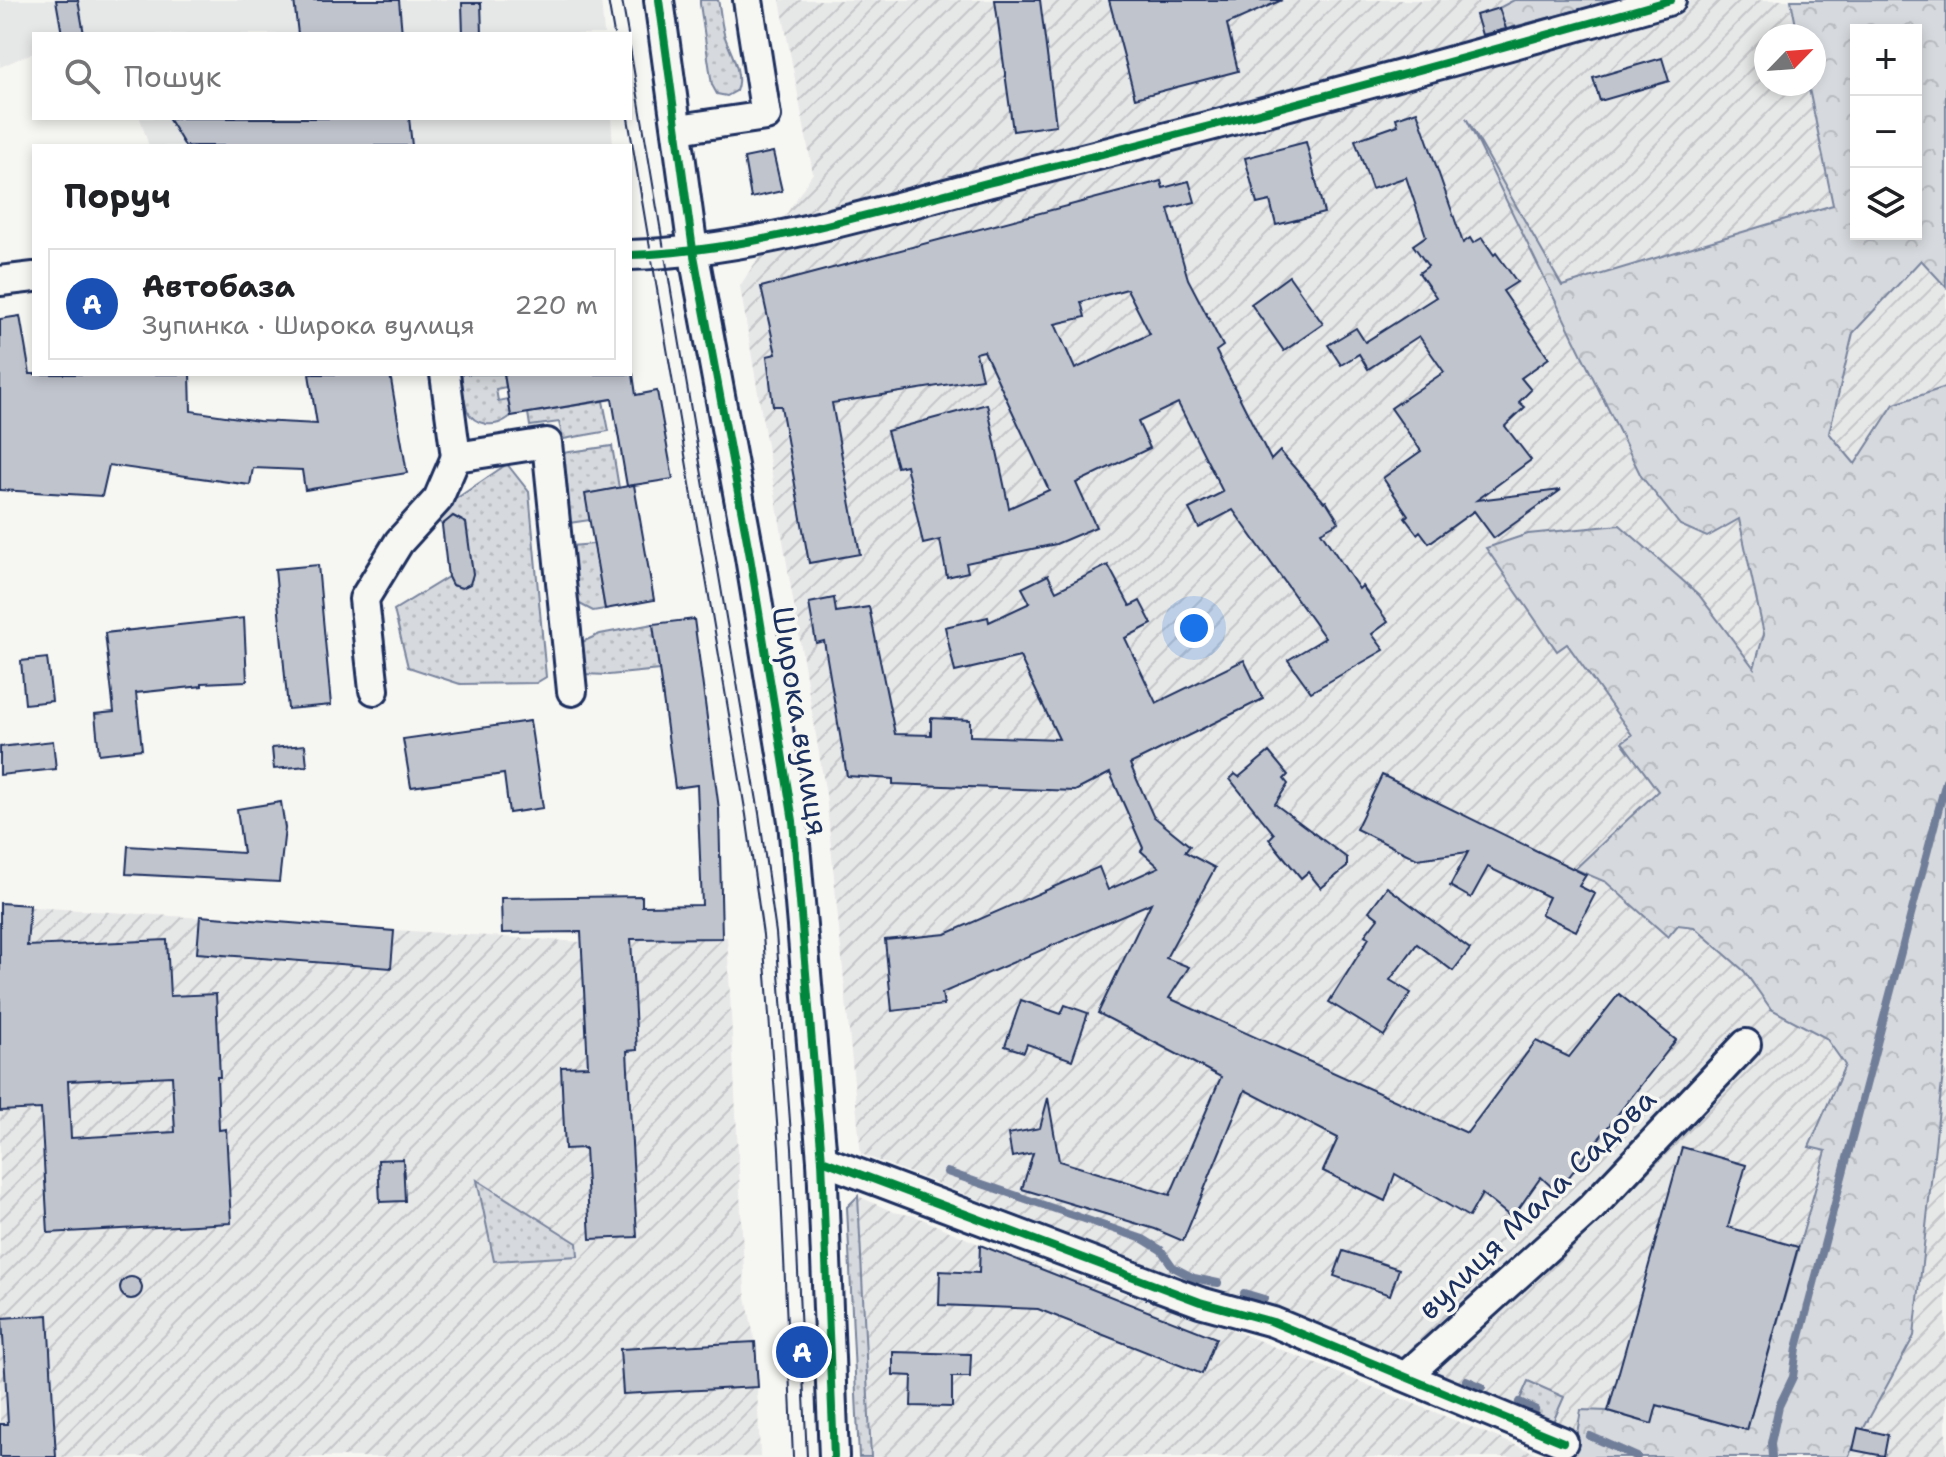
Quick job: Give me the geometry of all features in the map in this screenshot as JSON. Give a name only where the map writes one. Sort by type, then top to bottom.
[{"type":"street","name":"Широка вулиця","points":[[659,0],[693,250],[750,557],[793,821],[822,1160],[834,1457]]},
{"type":"street","points":[[678,129],[766,116],[748,0]]},
{"type":"street","points":[[632,255],[693,250],[770,238],[1226,123],[1671,0]]},
{"type":"street","points":[[0,281],[32,277]]},
{"type":"street","points":[[374,690],[364,599],[399,542],[438,499],[456,457],[445,376]]},
{"type":"street","points":[[456,457],[547,443],[572,691]]},
{"type":"street","name":"вулиця Мала Садова","points":[[1406,1376],[1591,1208],[1746,1044]]},
{"type":"street","points":[[822,1160],[1200,1302],[1273,1322],[1563,1442]]},
{"type":"shaded area","points":[[0,0],[601,0],[604,32],[32,32],[32,53],[0,67]]},
{"type":"shaded area","points":[[780,0],[1946,0],[1946,1457],[1625,1457],[1301,1324],[861,1154],[826,794],[740,286],[813,173]]},
{"type":"shaded area","points":[[141,120],[611,120],[613,144],[148,144]]},
{"type":"shaded area","points":[[0,905],[581,942],[727,937],[745,1292],[755,1342],[760,1457],[0,1457]]},
{"type":"shaded area","points":[[858,1196],[893,1212],[915,1216],[981,1245],[1233,1330],[1545,1457],[871,1457]]},
{"type":"green space","points":[[700,0],[718,0],[724,35],[738,78],[736,91],[727,96],[717,94],[712,85],[700,4]]},
{"type":"green space","points":[[1514,0],[1616,0],[1506,29],[1499,8]]},
{"type":"green space","points":[[1791,0],[1946,0],[1946,287],[1921,260],[1853,333],[1829,433],[1855,464],[1894,404],[1946,387],[1946,1046],[1914,1336],[1848,1457],[1573,1457],[1581,1410],[1608,1411],[1651,1424],[1657,1405],[1747,1430],[1826,1151],[1809,1147],[1845,1065],[1826,1038],[1771,1009],[1744,971],[1694,927],[1678,925],[1668,937],[1606,882],[1575,869],[1658,791],[1622,742],[1632,735],[1567,644],[1557,651],[1486,548],[1528,534],[1620,525],[1699,595],[1754,668],[1764,634],[1739,519],[1707,537],[1680,525],[1641,476],[1466,118],[1562,286],[1833,205],[1810,96],[1826,96],[1826,24],[1796,24]]},
{"type":"green space","points":[[461,376],[504,376],[506,387],[496,389],[498,401],[508,399],[511,416],[502,422],[486,424],[472,417],[465,405]]},
{"type":"green space","points":[[603,401],[609,431],[563,439],[559,422],[530,426],[528,413]]},
{"type":"green space","points":[[612,446],[619,488],[586,494],[590,520],[569,523],[562,453]]},
{"type":"green space","points":[[507,464],[529,492],[546,677],[536,683],[460,684],[408,667],[394,610],[448,577],[452,585],[462,588],[472,579],[466,523],[453,516],[442,525],[436,517],[444,507]]},
{"type":"green space","points":[[594,544],[605,609],[593,611],[576,602],[571,546]]},
{"type":"green space","points":[[653,624],[659,670],[582,674],[580,643],[600,634]]},
{"type":"green space","points":[[477,1180],[577,1243],[578,1256],[494,1261]]},
{"type":"green space","points":[[858,1196],[871,1457],[859,1457],[847,1207]]},
{"type":"green space","points":[[1528,1381],[1564,1397],[1553,1422],[1534,1413],[1537,1407],[1520,1399]]},
{"type":"building","points":[[56,0],[78,0],[84,32],[62,32]]},
{"type":"building","points":[[294,0],[399,0],[402,32],[298,32]]},
{"type":"building","points":[[995,0],[1040,0],[1056,125],[1013,131]]},
{"type":"building","points":[[1109,0],[1282,0],[1227,24],[1238,71],[1135,98]]},
{"type":"building","points":[[462,3],[481,3],[482,32],[463,32]]},
{"type":"building","points":[[1499,8],[1506,29],[1482,35],[1476,15]]},
{"type":"building","points":[[1662,58],[1669,81],[1600,101],[1593,78]]},
{"type":"building","points":[[1417,111],[1463,243],[1470,238],[1473,243],[1482,238],[1494,255],[1496,253],[1517,282],[1503,291],[1549,358],[1521,378],[1531,390],[1519,402],[1525,407],[1505,426],[1531,460],[1477,500],[1561,490],[1494,538],[1474,511],[1429,543],[1420,531],[1417,534],[1405,518],[1408,515],[1383,478],[1421,451],[1391,408],[1444,372],[1419,336],[1368,369],[1359,354],[1341,365],[1328,345],[1356,328],[1365,342],[1436,297],[1419,273],[1428,266],[1413,245],[1426,236],[1406,177],[1372,189],[1355,140],[1398,125],[1396,118]]},
{"type":"building","points":[[169,120],[409,120],[412,144],[184,144]]},
{"type":"building","points":[[1306,142],[1324,213],[1276,225],[1270,201],[1257,204],[1245,158]]},
{"type":"building","points":[[773,152],[782,191],[751,198],[744,158]]},
{"type":"building","points":[[1161,181],[1163,188],[1189,181],[1195,202],[1168,209],[1188,279],[1223,346],[1216,351],[1271,460],[1280,451],[1326,501],[1339,522],[1321,532],[1359,589],[1362,586],[1388,622],[1372,634],[1384,650],[1311,692],[1288,660],[1325,638],[1233,510],[1199,528],[1189,509],[1223,492],[1178,403],[1138,422],[1150,448],[1076,483],[1096,527],[1056,544],[966,563],[968,572],[947,577],[940,540],[923,544],[906,465],[897,467],[887,431],[987,404],[1009,508],[1049,490],[984,351],[976,353],[982,379],[832,403],[860,554],[809,563],[781,406],[773,406],[767,356],[776,354],[761,287]],"holes":[[[1127,289],[1150,334],[1075,369],[1055,324],[1085,317],[1081,302]]]},
{"type":"building","points":[[1289,276],[1323,324],[1284,351],[1251,304]]},
{"type":"building","points":[[20,316],[32,376],[190,376],[191,411],[259,421],[317,424],[309,376],[390,376],[407,473],[305,490],[302,470],[253,468],[250,485],[109,465],[102,496],[0,490],[0,319]]},
{"type":"building","points":[[633,374],[636,395],[657,391],[673,479],[627,486],[612,399],[511,416],[504,376]]},
{"type":"building","points":[[634,485],[654,600],[605,609],[585,494]]},
{"type":"building","points":[[453,516],[466,523],[473,574],[470,584],[462,588],[452,585],[448,577],[442,525]]},
{"type":"building","points":[[318,565],[331,705],[288,709],[275,569]]},
{"type":"building","points":[[1108,565],[1130,606],[1140,601],[1152,624],[1125,638],[1156,703],[1244,660],[1263,699],[1130,764],[1153,816],[1190,846],[1185,852],[1215,868],[1166,958],[1189,967],[1169,998],[1467,1133],[1536,1041],[1569,1057],[1619,994],[1676,1040],[1557,1192],[1541,1177],[1512,1218],[1482,1194],[1469,1217],[1395,1174],[1385,1201],[1323,1171],[1338,1138],[1245,1090],[1183,1241],[1155,1229],[1022,1189],[1033,1153],[1012,1157],[1008,1134],[1040,1128],[1048,1098],[1059,1161],[1170,1195],[1221,1077],[1098,1013],[1151,903],[942,993],[944,1005],[892,1011],[885,940],[946,934],[1099,867],[1108,890],[1159,867],[1141,851],[1143,848],[1110,773],[1075,791],[893,784],[893,779],[847,776],[824,641],[816,643],[809,603],[834,598],[836,612],[869,607],[895,734],[931,735],[931,718],[970,720],[970,736],[1059,739],[1020,657],[955,672],[945,627],[988,617],[989,622],[1030,603],[1022,588],[1048,575],[1056,591]]},
{"type":"building","points":[[244,618],[247,681],[202,683],[202,686],[136,693],[142,749],[99,754],[95,714],[114,712],[105,633]]},
{"type":"building","points":[[694,619],[719,809],[722,938],[631,939],[637,1050],[627,1051],[637,1237],[590,1239],[585,1148],[565,1149],[561,1067],[588,1066],[581,932],[502,933],[501,898],[642,896],[642,906],[702,905],[697,785],[675,788],[653,624]]},
{"type":"building","points":[[47,658],[52,701],[25,704],[21,661]]},
{"type":"building","points":[[530,721],[543,808],[509,813],[504,774],[411,787],[403,739]]},
{"type":"building","points":[[53,741],[56,769],[0,775],[0,747]]},
{"type":"building","points":[[305,745],[307,766],[274,769],[272,748]]},
{"type":"building","points":[[1269,752],[1288,775],[1284,779],[1288,784],[1275,804],[1347,858],[1347,867],[1321,888],[1308,872],[1301,878],[1269,839],[1274,834],[1230,779],[1235,774],[1239,777]]},
{"type":"building","points":[[1382,775],[1586,875],[1579,886],[1595,894],[1576,931],[1541,914],[1549,897],[1488,867],[1471,898],[1450,886],[1468,852],[1417,859],[1356,829]]},
{"type":"building","points":[[281,802],[285,828],[279,882],[126,874],[128,846],[243,853],[237,809]]},
{"type":"building","points":[[1387,887],[1470,949],[1453,971],[1417,944],[1390,980],[1411,993],[1384,1036],[1329,1002],[1369,938],[1365,935],[1378,918],[1369,911]]},
{"type":"building","points":[[0,903],[30,905],[27,946],[167,940],[170,996],[216,994],[219,1130],[226,1129],[231,1223],[48,1233],[41,1109],[0,1111]],"holes":[[[172,1076],[175,1132],[71,1138],[68,1081]]]},
{"type":"building","points":[[200,916],[394,931],[391,968],[197,953]]},
{"type":"building","points":[[1021,1000],[1061,1014],[1065,1005],[1088,1013],[1072,1060],[1027,1044],[1024,1052],[1005,1046]]},
{"type":"building","points":[[1682,1147],[1746,1165],[1728,1227],[1798,1247],[1747,1430],[1657,1405],[1652,1424],[1608,1411]]},
{"type":"building","points":[[403,1159],[405,1201],[380,1202],[378,1160]]},
{"type":"building","points":[[980,1245],[1216,1338],[1202,1374],[1038,1309],[939,1305],[940,1271],[979,1273]]},
{"type":"building","points":[[1343,1251],[1399,1269],[1390,1295],[1334,1276]]},
{"type":"building","points":[[131,1277],[139,1280],[142,1288],[139,1296],[131,1299],[123,1296],[120,1288],[123,1280]]},
{"type":"building","points":[[48,1315],[56,1457],[0,1457],[0,1424],[8,1424],[2,1318]]},
{"type":"building","points":[[755,1342],[758,1387],[623,1394],[620,1349]]},
{"type":"building","points":[[893,1352],[971,1354],[970,1377],[952,1377],[952,1407],[911,1406],[912,1376],[893,1375]]},
{"type":"building","points":[[1858,1428],[1888,1435],[1884,1456],[1853,1450]]},
{"type":"waterway","points":[[1772,1457],[1771,1443],[1779,1406],[1793,1377],[1797,1348],[1946,781]]},
{"type":"waterway","points":[[947,1172],[1143,1239],[1161,1250],[1173,1267],[1194,1278],[1218,1283]]},
{"type":"waterway","points":[[1244,1293],[1264,1299]]},
{"type":"waterway","points":[[1466,1380],[1482,1387]]},
{"type":"waterway","points":[[1519,1402],[1535,1410]]},
{"type":"waterway","points":[[1590,1436],[1637,1457]]},
{"type":"tram line","points":[[608,0],[614,32]]},
{"type":"tram line","points":[[622,0],[628,32]]},
{"type":"tram line","points":[[632,60],[759,813],[776,933],[792,1148],[807,1457]]},
{"type":"tram line","points":[[628,120],[746,815],[763,935],[779,1149],[793,1457]]},
{"type":"cycle path","points":[[659,0],[693,250],[750,557],[793,821],[822,1160],[834,1457]]},
{"type":"cycle path","points":[[632,255],[725,246],[818,227],[1421,70],[1671,0]]},
{"type":"cycle path","points":[[822,1160],[1200,1302],[1273,1322],[1563,1442]]},
{"type":"place","name":"Автобаза","points":[[802,1352]]}]
